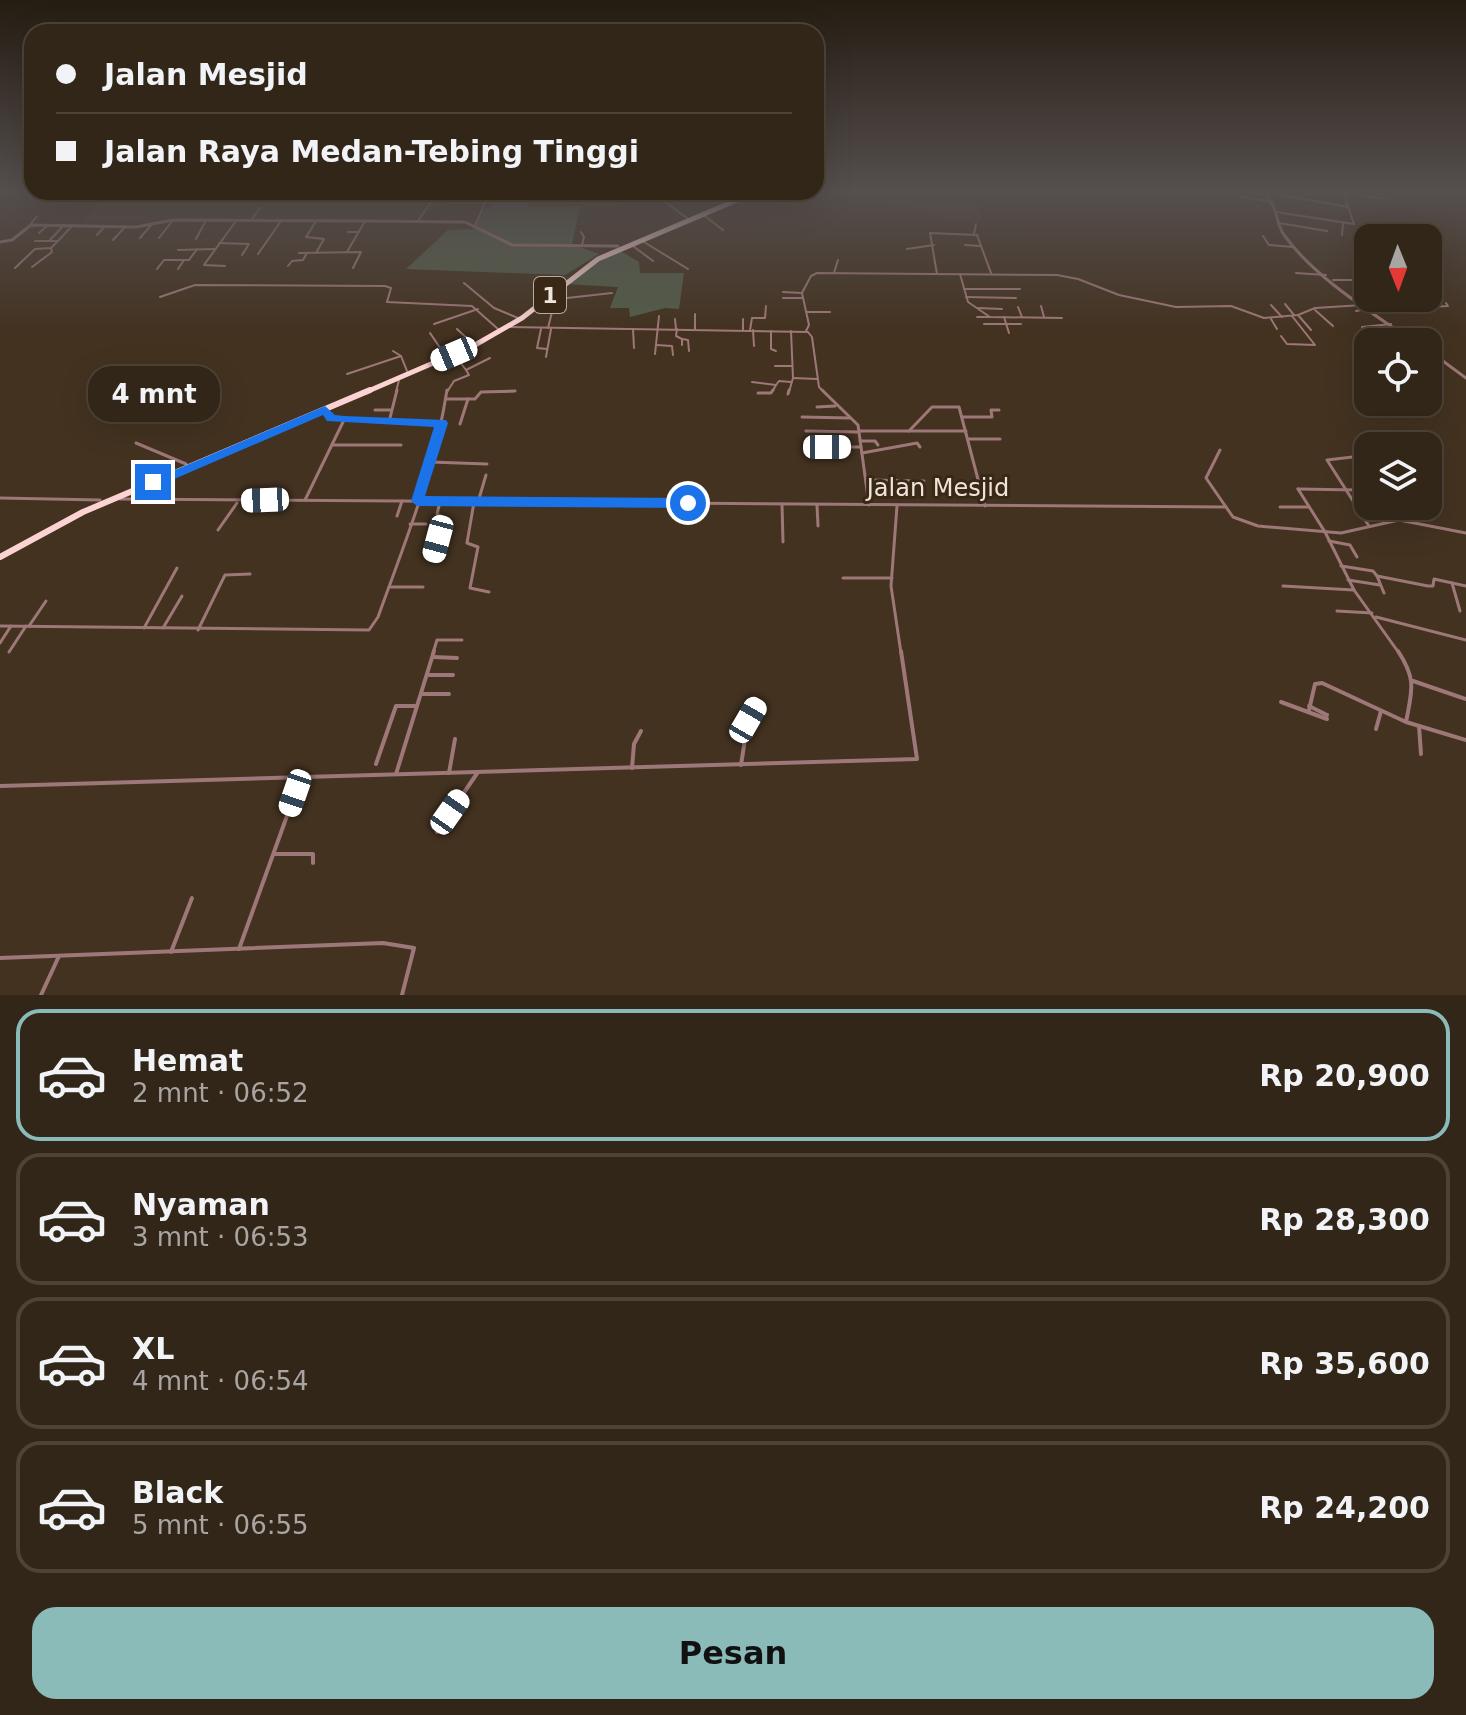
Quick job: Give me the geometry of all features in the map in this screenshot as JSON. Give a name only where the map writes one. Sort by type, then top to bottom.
[{"type":"highway","name":"1","points":[[0,555],[100,500],[454,354],[500,331],[577,268],[639,237]]},
{"type":"highway","name":"1","points":[[0,555],[65,520],[325,410],[509,327],[583,268],[647,237]]},
{"type":"street","points":[[49,241],[52,237]]},
{"type":"street","points":[[15,268],[36,248],[51,248],[61,237]]},
{"type":"street","points":[[223,237],[204,265],[225,266]]},
{"type":"street","points":[[258,254],[270,237]]},
{"type":"street","points":[[310,237],[324,239],[316,253]]},
{"type":"street","points":[[347,253],[356,237]]},
{"type":"street","points":[[496,237],[508,244],[618,246]]},
{"type":"street","points":[[582,245],[584,237]]},
{"type":"street","points":[[931,237],[934,245],[931,255],[937,274]]},
{"type":"street","points":[[978,237],[991,274]]},
{"type":"street","points":[[1264,237],[1269,245],[1296,248]]},
{"type":"street","points":[[1288,237],[1296,248],[1353,298]]},
{"type":"street","points":[[641,240],[688,269]]},
{"type":"street","points":[[35,241],[58,241]]},
{"type":"street","points":[[219,243],[249,244],[242,255]]},
{"type":"street","points":[[630,244],[653,261]]},
{"type":"street","points":[[907,249],[934,245]]},
{"type":"street","points":[[965,245],[980,246]]},
{"type":"street","points":[[32,267],[53,251],[51,248]]},
{"type":"street","points":[[157,269],[164,260],[189,260],[197,249]]},
{"type":"street","points":[[178,250],[215,249]]},
{"type":"street","points":[[299,253],[361,252],[353,268]]},
{"type":"street","points":[[288,266],[292,261],[303,260],[307,253]]},
{"type":"street","points":[[178,269],[184,260]]},
{"type":"street","points":[[834,273],[838,260]]},
{"type":"street","points":[[41,261],[49,262]]},
{"type":"street","points":[[806,331],[809,327],[802,296],[813,274],[834,273],[1068,276],[1119,295],[1176,307],[1231,306],[1248,315],[1270,319],[1314,309],[1354,306]]},
{"type":"street","points":[[1296,273],[1327,275]]},
{"type":"street","points":[[960,274],[966,297],[990,317]]},
{"type":"street","points":[[1320,281],[1354,280]]},
{"type":"street","points":[[464,283],[499,311],[518,318]]},
{"type":"street","points":[[163,298],[171,292],[195,285],[385,286],[391,288],[386,300],[389,303],[478,309],[500,331]]},
{"type":"street","points":[[964,289],[1020,289]]},
{"type":"street","points":[[783,292],[802,296]]},
{"type":"street","points":[[545,300],[612,293]]},
{"type":"street","points":[[783,298],[802,296]]},
{"type":"street","points":[[966,297],[1016,298]]},
{"type":"street","points":[[546,357],[555,300]]},
{"type":"street","points":[[1442,306],[1449,306],[1446,303]]},
{"type":"street","points":[[1285,304],[1311,330]]},
{"type":"street","points":[[1271,305],[1282,317]]},
{"type":"street","points":[[754,346],[752,318],[765,318],[766,306]]},
{"type":"street","points":[[1041,306],[1044,317]]},
{"type":"street","points":[[1018,307],[1022,317]]},
{"type":"street","points":[[978,308],[1002,309]]},
{"type":"street","points":[[434,324],[478,309]]},
{"type":"street","points":[[1314,309],[1333,326]]},
{"type":"street","points":[[807,312],[830,312]]},
{"type":"street","points":[[1374,312],[1396,328]]},
{"type":"street","points":[[695,314],[695,329]]},
{"type":"street","points":[[1281,336],[1287,344],[1315,345],[1295,315]]},
{"type":"street","points":[[655,354],[659,316]]},
{"type":"street","points":[[977,317],[1062,318]]},
{"type":"street","points":[[1004,317],[1009,333]]},
{"type":"street","points":[[1013,317],[1016,325]]},
{"type":"street","points":[[675,319],[676,336],[688,340],[689,351]]},
{"type":"street","points":[[743,319],[743,330]]},
{"type":"street","points":[[1270,319],[1277,329]]},
{"type":"street","points":[[984,324],[1021,324]]},
{"type":"street","points":[[1362,327],[1391,324]]},
{"type":"street","points":[[509,327],[806,331],[812,337],[819,387],[859,431],[869,505]]},
{"type":"street","points":[[457,329],[472,343]]},
{"type":"street","points":[[541,329],[537,348],[539,351],[547,349]]},
{"type":"street","points":[[633,329],[634,348]]},
{"type":"street","points":[[771,330],[771,349],[776,351]]},
{"type":"street","points":[[788,394],[792,380],[791,330]]},
{"type":"street","points":[[430,333],[445,355]]},
{"type":"street","points":[[682,339],[682,345]]},
{"type":"street","points":[[656,345],[672,346],[673,355]]},
{"type":"street","points":[[393,351],[401,356],[407,371]]},
{"type":"street","points":[[0,626],[369,630],[378,617],[410,524],[442,423],[447,389],[454,381],[469,375],[454,354]]},
{"type":"street","points":[[347,374],[401,356]]},
{"type":"street","points":[[466,370],[490,358]]},
{"type":"street","points":[[1442,360],[1466,378]]},
{"type":"street","points":[[775,366],[792,366]]},
{"type":"street","points":[[389,422],[400,378]]},
{"type":"street","points":[[758,393],[769,393],[780,381],[817,379]]},
{"type":"street","points":[[752,382],[776,385]]},
{"type":"street","points":[[447,399],[476,399],[481,392],[515,391]]},
{"type":"street","points":[[460,424],[468,399]]},
{"type":"street","points":[[817,407],[835,406]]},
{"type":"street","points":[[909,431],[933,406],[959,407],[985,506]]},
{"type":"street","points":[[325,410],[331,418],[344,420],[442,423]]},
{"type":"street","points":[[375,410],[392,410]]},
{"type":"street","points":[[963,417],[992,417],[991,410],[999,410]]},
{"type":"street","points":[[802,417],[850,418]]},
{"type":"street","points":[[305,501],[344,420]]},
{"type":"street","points":[[806,431],[966,431]]},
{"type":"street","points":[[969,439],[1000,439]]},
{"type":"street","points":[[808,447],[875,441],[878,445]]},
{"type":"street","points":[[136,443],[186,464]]},
{"type":"street","points":[[862,453],[917,443],[920,447]]},
{"type":"street","points":[[332,445],[401,445]]},
{"type":"street","points":[[1220,450],[1206,478],[1226,507]]},
{"type":"street","points":[[1354,457],[1328,459],[1369,526]]},
{"type":"street","points":[[430,462],[487,464]]},
{"type":"street","points":[[486,475],[467,543],[478,547],[470,588],[489,592]]},
{"type":"street","points":[[866,480],[924,481]]},
{"type":"street","points":[[1354,489],[1298,489],[1325,532],[1354,590],[1409,667],[1413,681],[1406,722]]},
{"type":"street","points":[[868,494],[882,491]]},
{"type":"street","points":[[0,498],[100,500]]},
{"type":"street","name":"Jalan Mesjid","points":[[113,500],[1226,507],[1233,517],[1252,525],[1349,533],[1399,520],[1466,533]]},
{"type":"street","points":[[260,511],[265,500]]},
{"type":"street","points":[[218,530],[233,506],[240,501]]},
{"type":"street","points":[[397,516],[402,501]]},
{"type":"street","points":[[432,560],[443,517],[437,514],[440,502]]},
{"type":"street","points":[[782,504],[783,542]]},
{"type":"street","points":[[817,505],[818,526]]},
{"type":"street","points":[[0,786],[917,759],[892,578],[897,505]]},
{"type":"street","points":[[1280,507],[1309,507]]},
{"type":"street","points":[[410,524],[426,524]]},
{"type":"street","points":[[1329,541],[1350,545],[1357,557]]},
{"type":"street","points":[[1341,566],[1373,571],[1384,593]]},
{"type":"street","points":[[144,628],[177,568]]},
{"type":"street","points":[[198,630],[225,575],[250,574]]},
{"type":"street","points":[[1377,576],[1428,586],[1433,586],[1434,579],[1466,586]]},
{"type":"street","points":[[843,578],[892,578]]},
{"type":"street","points":[[1348,580],[1380,585]]},
{"type":"street","points":[[1452,583],[1460,611]]},
{"type":"street","points":[[1283,586],[1354,590]]},
{"type":"street","points":[[389,587],[423,587]]},
{"type":"street","points":[[163,628],[182,596]]},
{"type":"street","points":[[9,652],[46,601]]},
{"type":"street","points":[[1337,611],[1374,615],[1466,640]]},
{"type":"street","points":[[0,643],[11,626]]},
{"type":"street","points":[[396,774],[437,640],[462,640]]},
{"type":"street","points":[[432,657],[457,658]]},
{"type":"street","points":[[427,675],[453,675]]},
{"type":"street","points":[[1413,681],[1466,699]]},
{"type":"street","points":[[1309,708],[1315,684],[1319,682],[1406,722],[1466,740]]},
{"type":"street","points":[[422,694],[449,694]]},
{"type":"street","points":[[741,765],[746,728],[758,702]]},
{"type":"street","points":[[1281,702],[1309,708],[1327,717]]},
{"type":"street","points":[[376,764],[396,706],[415,706]]},
{"type":"street","points":[[1376,729],[1381,711]]},
{"type":"street","points":[[1419,726],[1421,754]]},
{"type":"street","points":[[632,768],[634,744],[641,731]]},
{"type":"street","points":[[449,773],[455,739]]},
{"type":"street","points":[[437,832],[478,772]]},
{"type":"street","points":[[239,949],[301,777]]},
{"type":"street","points":[[273,854],[313,854],[313,863]]},
{"type":"street","points":[[171,952],[192,898]]},
{"type":"street","points":[[0,958],[383,943],[414,948],[402,995]]},
{"type":"street","points":[[41,995],[59,956]]},
{"type":"green space","points":[[440,237],[573,237],[572,244],[599,254],[565,275],[406,269]]},
{"type":"green space","points":[[619,250],[639,262],[640,273],[684,273],[679,309],[665,308],[630,317],[629,308],[610,308],[618,287],[566,284],[587,267]]},
{"type":"route","points":[[153,482],[325,410],[331,418],[344,420],[442,423],[417,501],[688,503]]}]
